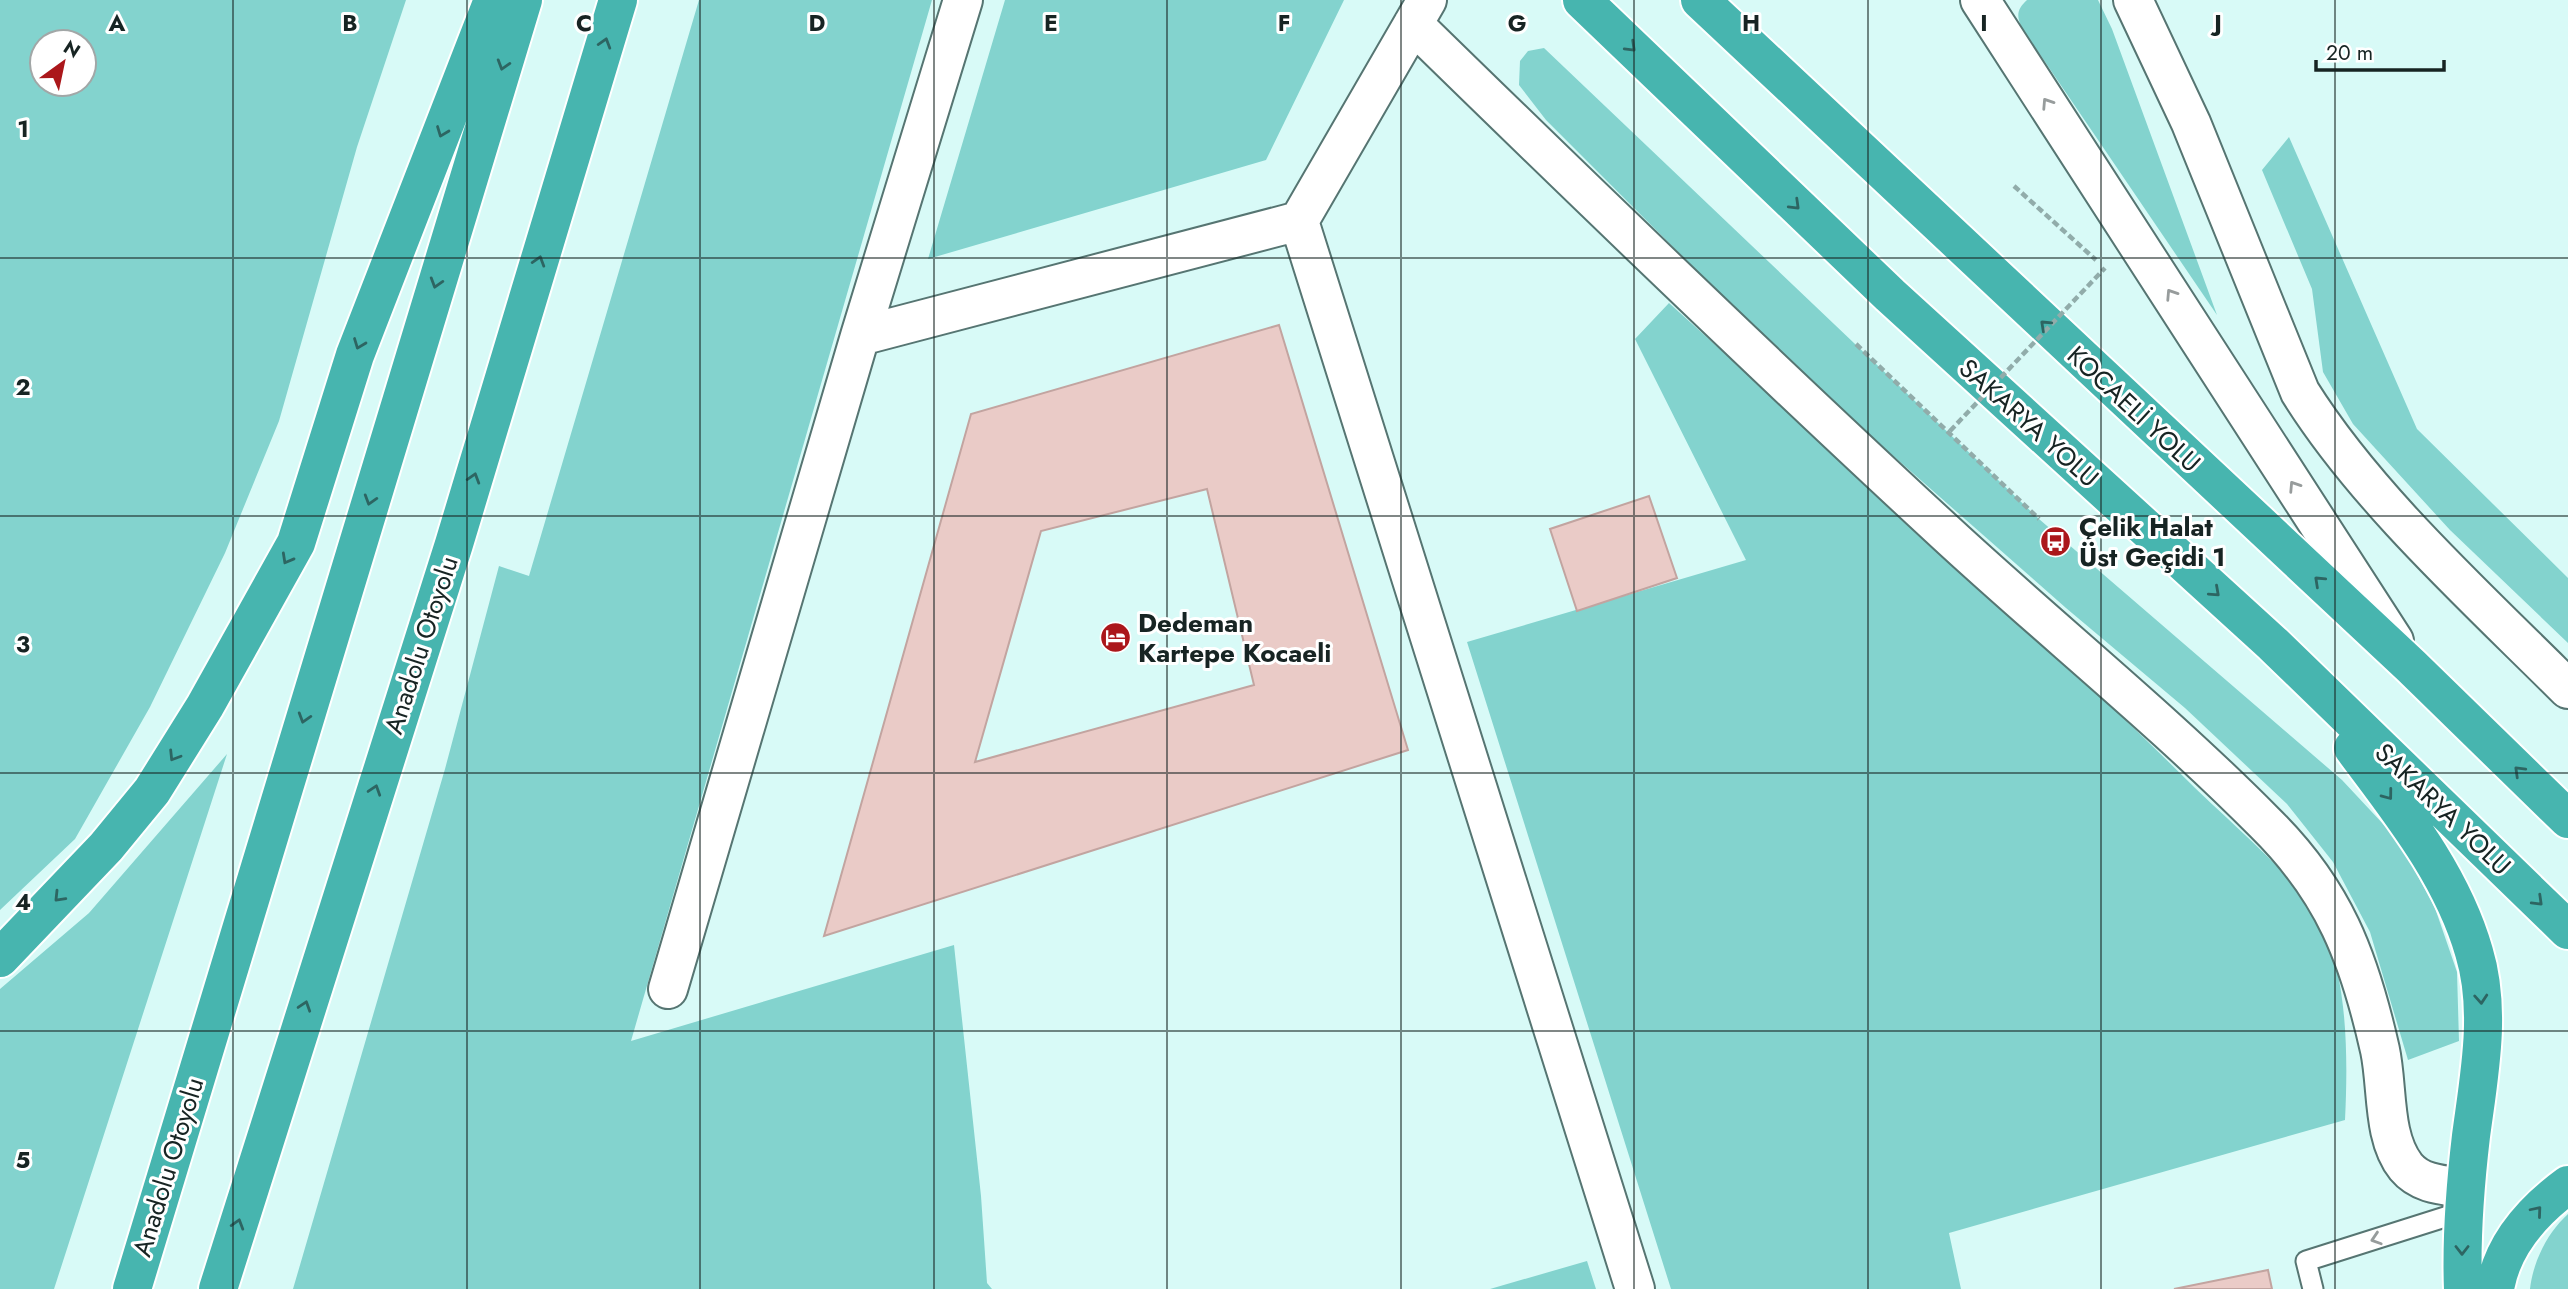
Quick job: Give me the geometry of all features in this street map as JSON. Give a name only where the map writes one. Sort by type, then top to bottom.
[{"type":"highway","points":[[0,958],[106,847],[152,791],[205,706],[296,543],[355,355],[494,0]]},
{"type":"highway","name":"Anadolu Otoyolu","points":[[132,1289],[523,0]]},
{"type":"highway","name":"Anadolu Otoyolu","points":[[218,1289],[454,544],[618,0]]},
{"type":"highway","name":"SAKARYA YOLU","points":[[1582,0],[1890,295],[2273,644],[2568,930]]},
{"type":"highway","name":"KOCAELİ YOLU","points":[[1700,0],[2411,666],[2568,819]]},
{"type":"highway","points":[[1726,0],[1864,156]]},
{"type":"highway","points":[[2273,644],[2399,809],[2452,896],[2471,942],[2482,1001],[2481,1056],[2465,1199],[2463,1289]]},
{"type":"highway","points":[[2495,1289],[2501,1263],[2519,1232],[2545,1202],[2568,1185]]},
{"type":"street","points":[[668,989],[860,337],[963,0]]},
{"type":"street","points":[[1980,0],[2411,666]]},
{"type":"street","points":[[2133,0],[2191,123],[2300,392],[2319,423],[2438,558],[2568,689]]},
{"type":"street","points":[[860,337],[1299,221],[1420,12],[1706,309],[1949,536],[2225,782],[2287,844],[2331,904],[2356,961],[2380,1052],[2395,1150],[2409,1171],[2428,1183],[2465,1199]]},
{"type":"street","points":[[1299,221],[1635,1289]]},
{"type":"lane","points":[[2313,1289],[2306,1261],[2465,1199]]},
{"type":"path","points":[[1950,431],[2105,268],[2014,186]]},
{"type":"path","points":[[1856,344],[2039,519]]},
{"type":"shaded area","points":[[0,0],[406,0],[357,147],[279,421],[225,553],[150,707],[75,839],[0,910]]},
{"type":"shaded area","points":[[699,0],[932,0],[631,1041],[954,945],[981,1196],[987,1283],[992,1289],[293,1289],[445,769],[499,566],[529,576]]},
{"type":"shaded area","points":[[1005,0],[1344,0],[1266,160],[928,259]]},
{"type":"shaded area","points":[[2027,0],[2098,0],[2112,29],[2217,315],[2022,28],[2019,13]]},
{"type":"shaded area","points":[[1544,48],[2039,519],[2342,780],[2399,841],[2435,908],[2457,972],[2459,1041],[2408,1060],[2370,932],[2333,862],[2287,804],[2185,708],[2066,608],[1798,372],[1546,120],[1519,85],[1520,61],[1528,51]]},
{"type":"shaded area","points":[[2289,137],[2417,429],[2568,578],[2568,643],[2450,530],[2353,424],[2323,372],[2312,289],[2262,170]]},
{"type":"shaded area","points":[[1669,303],[2062,660],[2262,851],[2298,889],[2322,924],[2337,970],[2346,1046],[2345,1120],[1949,1233],[1961,1289],[1671,1289],[1467,642],[1746,560],[1635,339]]},
{"type":"shaded area","points":[[227,754],[54,1289],[0,1289],[0,989],[89,913]]},
{"type":"shaded area","points":[[2568,1214],[2568,1289],[2530,1289],[2542,1248]]},
{"type":"shaded area","points":[[1587,1261],[1596,1289],[1490,1289]]},
{"type":"building","points":[[1279,325],[1408,750],[824,936],[971,414]],"holes":[[[1207,489],[1254,685],[975,762],[1041,531]]]},
{"type":"building","points":[[1649,496],[1677,578],[1577,611],[1550,529]]},
{"type":"building","points":[[2268,1270],[2272,1289],[2174,1289]]},
{"type":"place","name":"Çelik Halat Üst Geçidi 1","points":[[2056,542]]},
{"type":"place","name":"Dedeman Kartepe Kocaeli","points":[[1115,638]]}]
